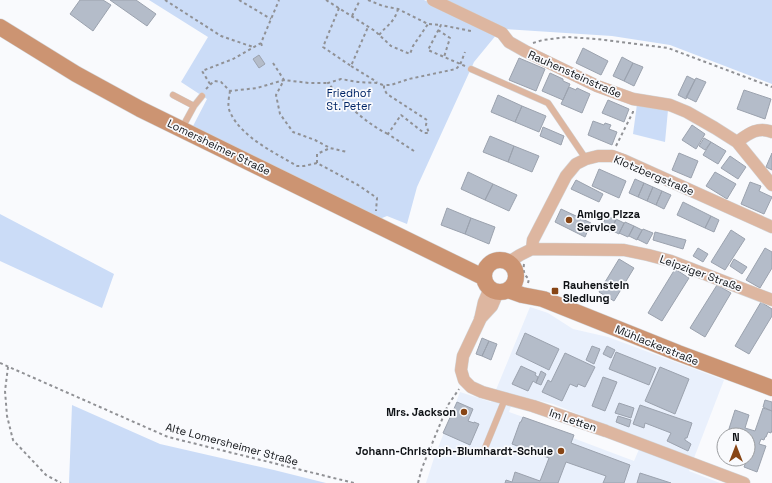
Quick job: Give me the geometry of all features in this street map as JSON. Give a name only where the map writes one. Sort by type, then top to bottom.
[{"type":"street","name":"Rauhensteinstraße","points":[[433,0],[502,33],[509,42],[525,51],[597,86],[633,99],[670,106],[687,112],[737,142],[772,186]]},
{"type":"street","name":"Lomersheimer Straße","points":[[0,26],[76,74],[140,109],[444,257],[502,282]]},
{"type":"street","points":[[737,142],[751,132],[766,130],[772,132]]},
{"type":"street","name":"Klotzbergstraße","points":[[586,159],[598,156],[612,156],[623,160],[772,227]]},
{"type":"street","points":[[532,250],[533,240],[566,176],[576,164],[586,159]]},
{"type":"street","name":"Leipziger Straße","points":[[515,258],[532,250],[624,250],[648,254],[671,261],[772,300]]},
{"type":"street","points":[[464,380],[462,370],[463,356],[480,320],[484,302],[515,269],[515,258],[492,261],[502,282]]},
{"type":"street","name":"Mühlackerstraße","points":[[502,282],[678,353],[772,388]]},
{"type":"street","name":"Im Letten","points":[[464,380],[476,390],[533,406],[606,431],[744,483]]},
{"type":"lane","points":[[471,69],[548,102],[586,159]]},
{"type":"lane","points":[[173,95],[194,106]]},
{"type":"lane","points":[[182,129],[194,106],[202,96]]},
{"type":"lane","points":[[485,448],[505,399]]},
{"type":"path","points":[[165,0],[221,36],[253,47]]},
{"type":"path","points":[[239,0],[271,18]]},
{"type":"path","points":[[262,46],[261,43],[279,0]]},
{"type":"path","points":[[326,0],[375,31],[391,46],[410,54],[413,46],[428,24]]},
{"type":"path","points":[[352,16],[360,0]]},
{"type":"path","points":[[368,0],[383,6],[398,9],[428,24],[476,32]]},
{"type":"path","points":[[339,8],[323,47],[379,84]]},
{"type":"path","points":[[379,35],[393,22],[398,9]]},
{"type":"path","points":[[441,25],[428,50],[471,69]]},
{"type":"path","points":[[351,66],[368,27]]},
{"type":"path","points":[[438,30],[450,38],[444,58]]},
{"type":"path","points":[[525,51],[530,44],[542,40],[567,37],[597,39],[668,48],[772,87]]},
{"type":"path","points":[[210,84],[202,71],[234,59],[261,43]]},
{"type":"path","points":[[230,91],[257,88],[284,80],[309,83],[328,83],[341,79],[391,85],[409,79],[456,69],[465,52]]},
{"type":"path","points":[[273,63],[284,80]]},
{"type":"path","points":[[284,80],[276,95],[280,114],[293,132],[315,140],[330,148],[347,152]]},
{"type":"path","points":[[202,96],[203,92],[214,81],[221,82],[230,91]]},
{"type":"path","points":[[328,83],[343,101],[364,118],[378,129],[414,151]]},
{"type":"path","points":[[384,85],[384,89],[387,94],[427,120],[426,125],[429,133],[424,133],[401,115],[388,134]]},
{"type":"path","points":[[230,91],[228,98],[229,111],[237,123],[250,137],[297,166],[304,166],[317,162],[358,185],[377,198]]},
{"type":"path","points":[[612,156],[633,112],[633,99]]},
{"type":"path","points":[[317,162],[317,154],[330,148]]},
{"type":"path","points":[[502,282],[529,279],[525,276],[523,270],[524,261],[515,258]]},
{"type":"path","name":"Alte Lomersheimer Straße","points":[[0,363],[168,437],[354,483]]},
{"type":"path","points":[[8,367],[5,391],[7,416],[13,440],[46,475],[61,483]]},
{"type":"path","points":[[418,483],[422,468],[448,405],[464,380]]},
{"type":"shaded area","points":[[530,307],[548,313],[573,329],[608,337],[724,380],[689,471],[720,483],[426,483],[434,458],[460,392],[491,402]],"holes":[[[515,395],[553,404],[643,440],[634,461],[573,438],[574,435],[509,412]]]},
{"type":"green space","name":"Friedhof St. Peter","points":[[149,0],[424,0],[497,34],[474,62],[417,187],[407,224],[387,216],[377,220],[192,128],[207,99],[181,82],[208,37]]},
{"type":"green space","points":[[442,0],[772,0],[772,84],[670,45],[612,36],[505,29]]},
{"type":"green space","points":[[637,104],[668,110],[665,142],[633,134]]},
{"type":"green space","points":[[0,214],[114,274],[102,308],[0,261]]},
{"type":"green space","points":[[72,405],[160,444],[326,483],[69,483]]},
{"type":"building","points":[[80,0],[103,0],[111,5],[93,31],[70,14]]},
{"type":"building","points":[[110,0],[136,0],[156,14],[147,26]]},
{"type":"building","points":[[583,48],[608,61],[601,75],[576,63]]},
{"type":"building","points":[[259,55],[265,64],[259,68],[253,59]]},
{"type":"building","points":[[622,57],[633,63],[624,81],[613,76]]},
{"type":"building","points":[[519,58],[545,69],[536,91],[509,80]]},
{"type":"building","points":[[633,63],[643,67],[634,86],[624,81]]},
{"type":"building","points":[[550,73],[570,84],[563,100],[542,91]]},
{"type":"building","points":[[687,76],[695,80],[686,99],[678,95]]},
{"type":"building","points":[[696,78],[706,82],[696,102],[686,97]]},
{"type":"building","points":[[569,87],[576,90],[577,88],[590,94],[582,113],[561,104]]},
{"type":"building","points":[[744,90],[771,99],[765,119],[737,109]]},
{"type":"building","points":[[498,95],[522,106],[515,122],[491,112]]},
{"type":"building","points":[[608,100],[629,109],[624,122],[602,113]]},
{"type":"building","points":[[522,106],[546,116],[539,132],[515,122]]},
{"type":"building","points":[[593,121],[604,125],[605,123],[611,125],[609,129],[617,132],[612,145],[588,135]]},
{"type":"building","points":[[692,125],[705,134],[696,149],[682,140]]},
{"type":"building","points":[[543,127],[564,136],[561,145],[540,136]]},
{"type":"building","points":[[490,136],[514,146],[508,162],[483,152]]},
{"type":"building","points":[[704,138],[711,142],[705,150],[699,146]]},
{"type":"building","points":[[711,142],[726,151],[718,164],[703,155]]},
{"type":"building","points":[[514,146],[539,156],[532,172],[508,162]]},
{"type":"building","points":[[679,153],[698,161],[691,178],[672,170]]},
{"type":"building","points":[[772,153],[772,170],[766,167]]},
{"type":"building","points":[[730,156],[746,167],[738,179],[721,168]]},
{"type":"building","points":[[599,169],[626,181],[619,198],[592,186]]},
{"type":"building","points":[[468,172],[493,184],[485,200],[461,189]]},
{"type":"building","points":[[715,172],[736,184],[727,199],[706,186]]},
{"type":"building","points":[[635,179],[644,183],[638,197],[629,193]]},
{"type":"building","points":[[576,180],[603,194],[599,202],[571,189]]},
{"type":"building","points":[[750,182],[761,186],[759,191],[772,197],[764,214],[741,204]]},
{"type":"building","points":[[644,183],[653,187],[647,201],[638,197]]},
{"type":"building","points":[[493,184],[517,195],[509,211],[485,200]]},
{"type":"building","points":[[653,187],[662,191],[656,205],[647,201]]},
{"type":"building","points":[[662,191],[671,195],[664,209],[656,205]]},
{"type":"building","points":[[683,202],[711,216],[705,228],[677,215]]},
{"type":"building","points":[[447,208],[471,218],[465,234],[441,225]]},
{"type":"building","points":[[561,209],[591,223],[585,237],[555,222]]},
{"type":"building","points":[[607,216],[616,220],[610,232],[601,227]]},
{"type":"building","points":[[711,216],[719,220],[714,232],[705,228]]},
{"type":"building","points":[[471,218],[495,227],[489,244],[465,234]]},
{"type":"building","points":[[616,219],[624,223],[619,234],[611,230]]},
{"type":"building","points":[[625,222],[634,226],[628,237],[619,233]]},
{"type":"building","points":[[634,226],[642,230],[637,240],[629,236]]},
{"type":"building","points":[[643,229],[653,233],[647,244],[637,239]]},
{"type":"building","points":[[731,230],[745,239],[725,270],[711,262]]},
{"type":"building","points":[[655,232],[686,240],[683,249],[653,240]]},
{"type":"building","points":[[698,248],[708,254],[703,262],[693,256]]},
{"type":"building","points":[[765,248],[772,252],[772,268],[760,288],[746,280]]},
{"type":"building","points":[[619,259],[634,268],[614,301],[599,292]]},
{"type":"building","points":[[734,259],[747,267],[742,274],[730,266]]},
{"type":"building","points":[[675,269],[689,278],[662,321],[648,313]]},
{"type":"building","points":[[717,285],[731,293],[705,337],[690,328]]},
{"type":"building","points":[[761,302],[772,309],[772,316],[749,354],[735,346]]},
{"type":"building","points":[[525,333],[559,349],[549,370],[516,354]]},
{"type":"building","points":[[482,338],[489,341],[482,356],[476,354]]},
{"type":"building","points":[[489,341],[497,344],[491,360],[482,356]]},
{"type":"building","points":[[592,346],[600,349],[594,364],[586,360]]},
{"type":"building","points":[[607,346],[615,350],[611,358],[603,354]]},
{"type":"building","points":[[616,352],[656,368],[649,385],[609,369]]},
{"type":"building","points":[[565,353],[595,367],[585,387],[578,384],[577,387],[570,384],[562,401],[542,392],[548,380],[551,382]]},
{"type":"building","points":[[521,366],[536,373],[535,375],[538,377],[536,383],[533,381],[528,391],[512,384]]},
{"type":"building","points":[[660,367],[689,379],[675,414],[645,401]]},
{"type":"building","points":[[541,371],[546,374],[541,385],[536,383]]},
{"type":"building","points":[[603,377],[617,382],[605,411],[592,406]]},
{"type":"building","points":[[765,400],[772,402],[772,411],[763,407]]},
{"type":"building","points":[[457,402],[473,409],[468,421],[479,424],[470,445],[443,433]]},
{"type":"building","points":[[619,403],[634,408],[631,418],[615,413]]},
{"type":"building","points":[[640,405],[692,423],[687,438],[685,438],[685,440],[691,444],[688,451],[667,441],[671,433],[645,423],[644,428],[633,424]]},
{"type":"building","points":[[763,408],[772,411],[771,433],[768,432],[764,440],[761,439],[759,444],[766,446],[757,472],[744,467],[756,467],[756,428]]},
{"type":"building","points":[[735,410],[749,415],[745,427],[730,427]]},
{"type":"building","points":[[618,416],[631,420],[629,427],[616,422]]},
{"type":"building","name":"Johann-Christoph-Blumhardt-Schule","points":[[523,417],[574,435],[571,443],[630,465],[624,483],[603,483],[606,476],[566,462],[558,483],[505,483],[506,480],[512,482],[515,472],[540,481],[549,458],[512,444]]},
{"type":"building","points":[[640,473],[671,483],[637,483]]},
{"type":"place","name":"Amigo Pizza Service","points":[[569,220]]},
{"type":"place","name":"Rauhenstein Siedlung","points":[[555,291]]},
{"type":"place","name":"Mrs. Jackson","points":[[464,412]]},
{"type":"place","name":"Johann-Christoph-Blumhardt-Schule","points":[[561,451]]}]
